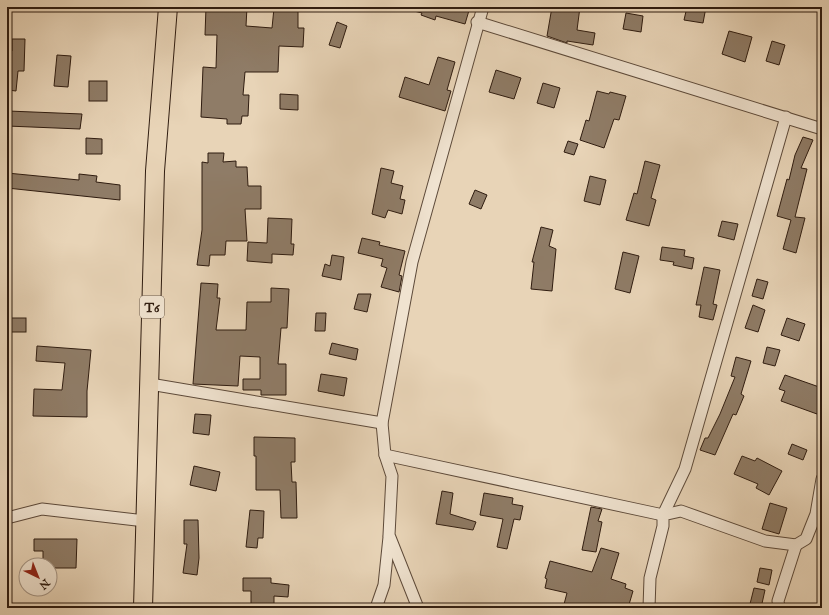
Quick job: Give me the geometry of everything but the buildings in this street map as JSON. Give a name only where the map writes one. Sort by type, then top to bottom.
[{"type":"highway","name":"T6","points":[[143,608],[155,171],[168,7]]},
{"type":"street","points":[[376,608],[384,585],[389,535],[392,476],[385,455],[382,423],[412,262],[477,22],[483,7]]},
{"type":"street","points":[[477,22],[822,129]]},
{"type":"street","points":[[649,608],[650,578],[663,526],[663,515],[685,469],[786,117]]},
{"type":"street","points":[[150,384],[382,423]]},
{"type":"street","points":[[385,455],[663,515],[681,511],[765,541],[796,545]]},
{"type":"street","points":[[779,608],[778,601],[796,545],[806,538],[816,514],[822,479]]},
{"type":"street","points":[[7,518],[42,509],[145,521]]},
{"type":"street","points":[[389,535],[418,608]]}]
